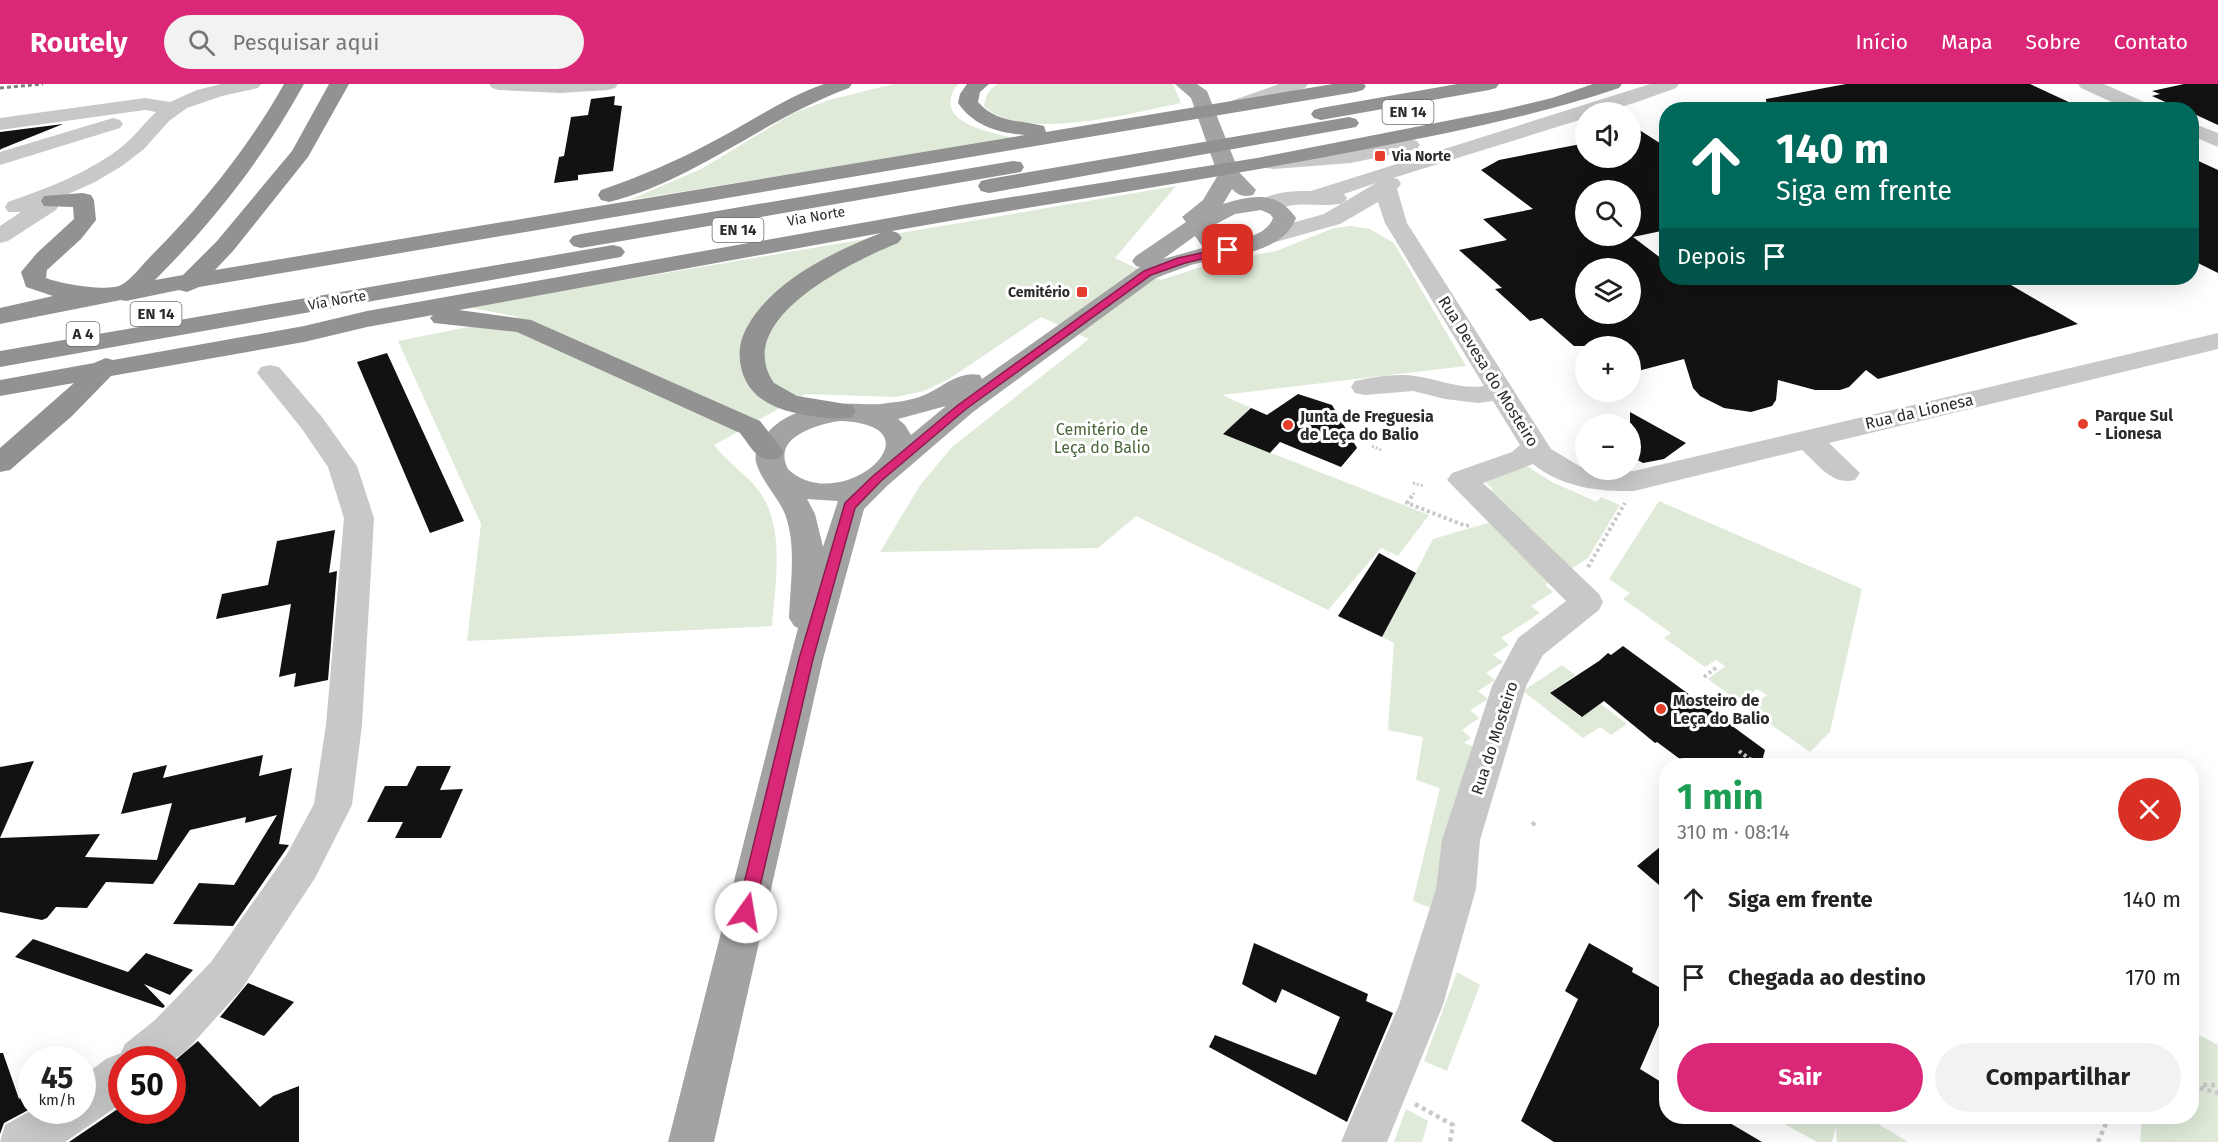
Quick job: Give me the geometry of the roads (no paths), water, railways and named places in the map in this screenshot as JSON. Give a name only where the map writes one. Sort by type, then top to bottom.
[{"type":"highway","name":"A 4","points":[[0,463],[62,410],[225,246],[301,153],[339,84]]},
{"type":"highway","points":[[535,222],[638,185],[718,147],[803,100],[842,84]]},
{"type":"highway","points":[[979,84],[971,89],[969,97],[968,103],[974,112],[999,125],[1020,129],[1055,130],[1161,117]]},
{"type":"highway","points":[[0,316],[535,222],[1368,84]]},
{"type":"highway","points":[[1529,99],[1560,84]]},
{"type":"highway","points":[[1529,99],[1612,84]]},
{"type":"highway","name":"A 4","points":[[0,413],[166,256],[237,174],[293,86]]},
{"type":"highway","name":"Via Norte","points":[[0,359],[1495,89]]},
{"type":"highway","name":"Via Norte","points":[[0,340],[1167,148]]},
{"type":"highway","points":[[0,388],[962,212],[1257,164]]},
{"type":"highway","points":[[52,201],[85,189],[85,220],[77,231],[40,262],[33,272],[35,282],[52,289],[116,294]]},
{"type":"highway","points":[[854,412],[804,408],[782,401],[762,384],[754,373],[753,345],[762,325],[776,309],[819,273],[870,245],[964,218],[1049,199]]},
{"type":"highway","points":[[304,334],[454,317],[522,325],[750,428],[770,452]]},
{"type":"main road","points":[[1196,88],[1230,192],[1202,229],[1209,240],[1218,244],[1243,246]]},
{"type":"main road","points":[[691,1142],[806,659],[850,506],[885,471],[962,407],[1147,273],[1182,260],[1243,246],[1272,236],[1284,226],[1286,220],[1284,214],[1264,204],[1227,178]]},
{"type":"main road","points":[[1102,287],[1124,264],[1212,204],[1227,178]]},
{"type":"main road","points":[[806,659],[807,543],[800,514],[782,481],[771,468],[770,452],[779,436],[795,423],[818,415],[916,409],[947,397],[1102,287],[1211,217],[1234,206],[1264,204]]},
{"type":"main road","points":[[782,481],[803,490],[828,492],[854,488],[885,471],[900,449],[897,434],[885,421],[854,412]]},
{"type":"street","points":[[0,159],[121,122],[168,112],[217,91],[251,84]]},
{"type":"street","points":[[499,84],[560,87],[608,84]]},
{"type":"street","points":[[1238,105],[1297,84],[1304,84]]},
{"type":"street","points":[[1314,197],[1394,169],[1612,104],[1669,84]]},
{"type":"street","points":[[2088,84],[2128,102]]},
{"type":"street","points":[[1257,164],[1375,153],[1430,140],[1529,99]]},
{"type":"street","points":[[0,124],[145,104],[168,112]]},
{"type":"street","points":[[8,209],[49,196],[85,189],[134,148],[168,112]]},
{"type":"street","points":[[2199,132],[2217,140]]},
{"type":"street","points":[[1382,224],[1385,187],[1459,151]]},
{"type":"street","name":"Rua Devesa do Mosteiro","points":[[1385,187],[1382,224],[1502,391],[1547,461],[1569,473],[1598,480],[1621,482]]},
{"type":"street","points":[[1264,204],[1279,200],[1314,197],[1338,199],[1382,224]]},
{"type":"street","points":[[8,209],[52,201]]},
{"type":"street","points":[[0,236],[52,201]]},
{"type":"street","points":[[1272,236],[1332,219],[1382,224]]},
{"type":"street","name":"Rua da Lionesa","points":[[1621,482],[2218,341]]},
{"type":"street","points":[[157,1046],[171,1035],[226,976],[301,866],[333,806],[344,725],[359,518],[342,466],[312,423],[270,373]]},
{"type":"street","points":[[1365,387],[1413,383],[1445,391],[1478,395],[1502,391]]},
{"type":"street","points":[[1806,438],[1845,473]]},
{"type":"street","name":"Rua do Mosteiro","points":[[1364,1142],[1421,1005],[1456,890],[1461,840],[1509,686],[1530,647],[1587,602],[1462,480],[1522,458],[1536,447]]},
{"type":"street","points":[[22,1142],[51,1124]]},
{"type":"railway","points":[[0,88],[43,84]]},
{"type":"place","name":"Via Norte","points":[[1380,156]]},
{"type":"place","name":"Cemitério","points":[[1082,292]]},
{"type":"place","name":"Parque Sul - Lionesa","points":[[2083,424]]},
{"type":"place","name":"Junta de Freguesia de Leça do Balio","points":[[1288,425]]},
{"type":"place","name":"Mosteiro de Leça do Balio","points":[[1661,709]]},
{"type":"park label","name":"Cemitério de Leça do Balio","points":[[1102,438]]}]
